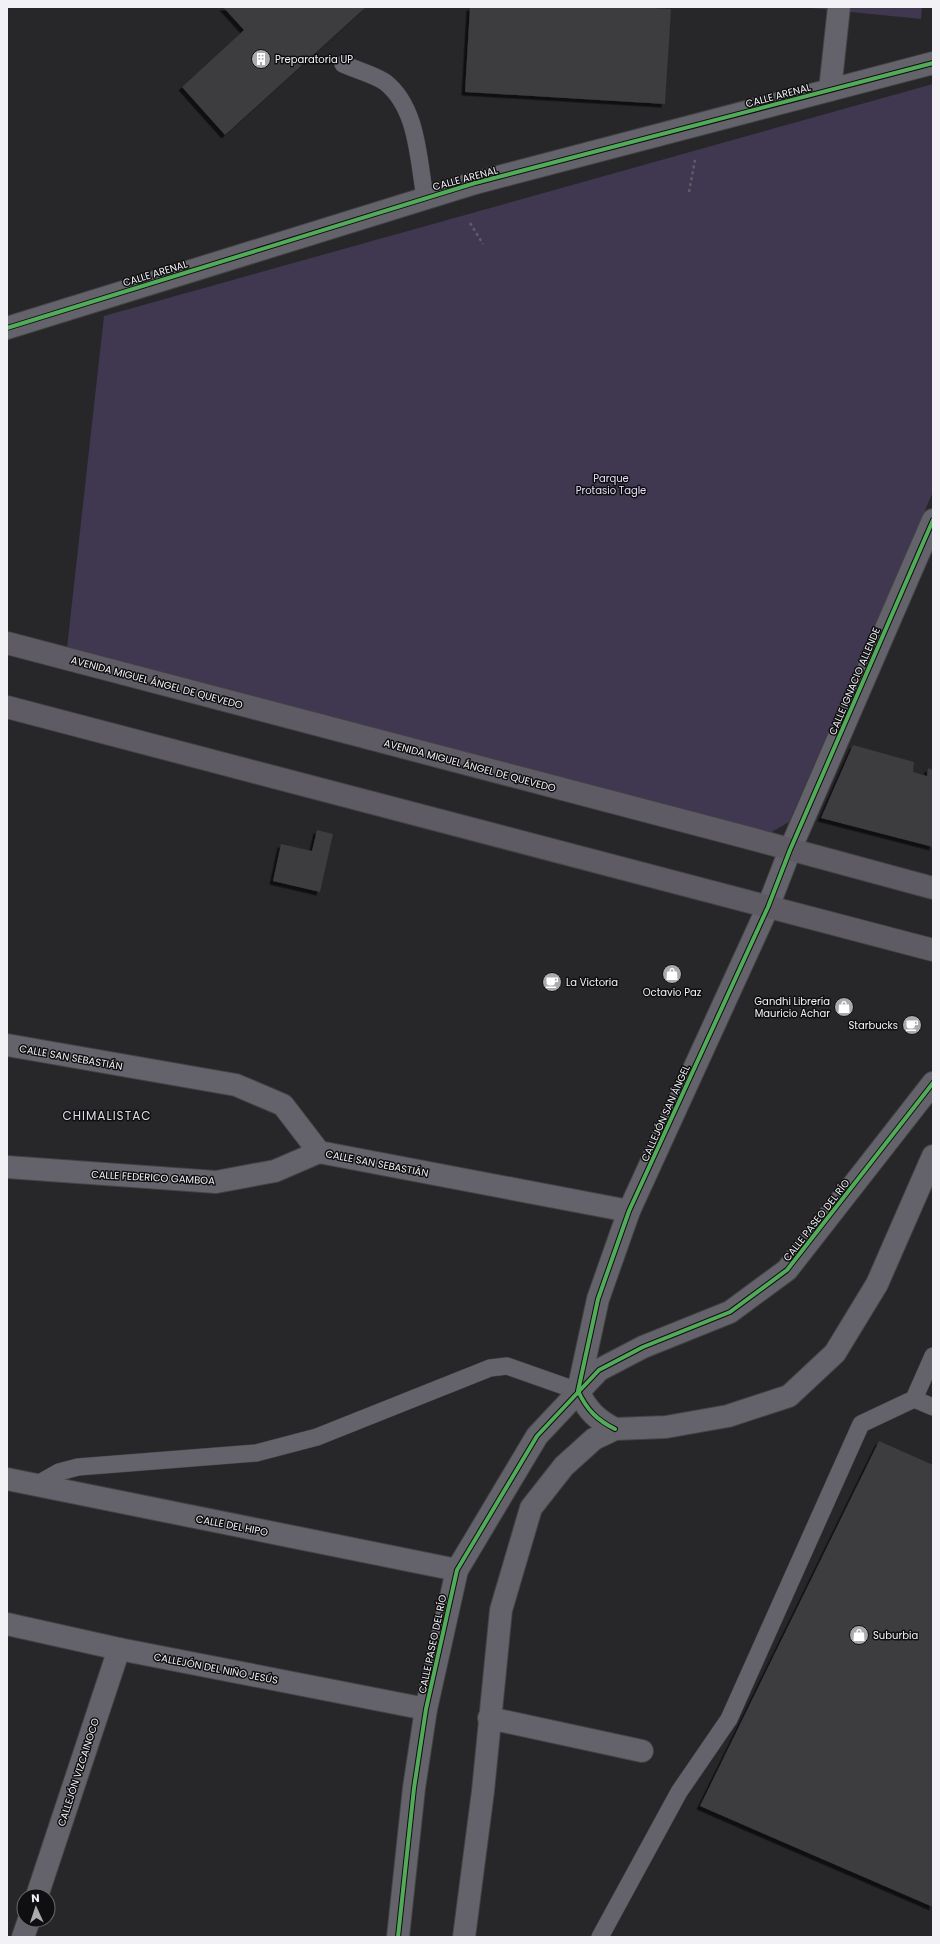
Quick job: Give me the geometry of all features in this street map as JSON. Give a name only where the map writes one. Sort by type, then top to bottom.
[{"type":"main road","name":"AVENIDA MIGUEL ÁNGEL DE QUEVEDO","points":[[7,643],[933,888]]},
{"type":"main road","points":[[7,707],[933,950]]},
{"type":"street","points":[[830,90],[839,7]]},
{"type":"street","name":"CALLE ARENAL","points":[[7,328],[425,197],[933,63]]},
{"type":"street","name":"CALLE IGNACIO ALLENDE","points":[[790,850],[933,520]]},
{"type":"street","name":"CALLEJÓN SAN ÁNGEL","points":[[578,1391],[598,1299],[629,1212],[768,907],[790,850]]},
{"type":"street","name":"CALLE SAN SEBASTIÁN","points":[[7,1046],[236,1085],[284,1105],[319,1152],[629,1212]]},
{"type":"street","name":"CALLE PASEO DEL RÍO","points":[[398,1937],[414,1788],[426,1709],[456,1570],[537,1436],[599,1370],[643,1347],[730,1312],[786,1270],[931,1091]]},
{"type":"street","name":"CALLE FEDERICO GAMBOA","points":[[7,1167],[216,1182],[275,1171],[319,1152]]},
{"type":"street","points":[[464,1937],[482,1799],[500,1610],[531,1508],[564,1466],[594,1439],[615,1429],[666,1426],[728,1416],[789,1396],[835,1353],[877,1284],[933,1156]]},
{"type":"street","points":[[578,1391],[590,1412],[597,1419],[615,1429]]},
{"type":"street","name":"CALLE DEL HIPO","points":[[7,1479],[456,1570]]},
{"type":"street","name":"CALLEJÓN DEL NIÑO JESÚS","points":[[7,1624],[119,1649],[426,1709]]},
{"type":"street","name":"CALLEJÓN VIZCAINOCO","points":[[40,1888],[119,1649]]},
{"type":"street","points":[[489,1718],[642,1751]]},
{"type":"lane","points":[[343,64],[384,82],[401,98],[411,120],[425,197]]},
{"type":"lane","points":[[600,1937],[679,1792],[728,1719],[861,1424],[914,1399],[933,1356]]},
{"type":"lane","points":[[36,1485],[59,1472],[78,1467],[256,1453],[317,1437],[490,1368],[507,1366],[578,1391]]},
{"type":"lane","points":[[914,1399],[933,1407]]},
{"type":"path","points":[[689,192],[695,160]]},
{"type":"path","points":[[470,223],[483,244]]},
{"type":"green space","points":[[801,7],[922,7],[921,19]]},
{"type":"green space","name":"Parque Protasio Tagle","points":[[933,84],[933,492],[789,822],[770,833],[67,648],[104,316]]},
{"type":"building","name":"Preparatoria UP","points":[[223,7],[366,7],[225,135],[182,87],[244,30]]},
{"type":"building","points":[[470,7],[636,7],[671,9],[665,104],[465,92]]},
{"type":"building","points":[[853,745],[914,762],[913,772],[927,776],[928,768],[933,770],[933,847],[821,818]]},
{"type":"building","points":[[317,830],[333,834],[320,892],[273,881],[281,844],[312,851]]},
{"type":"building","name":"Suburbia","points":[[879,1441],[933,1465],[933,1907],[700,1806]]},
{"type":"cycle path","points":[[7,328],[475,183],[933,63]]},
{"type":"cycle path","points":[[615,1429],[593,1414],[585,1404],[578,1391],[598,1299],[629,1211],[768,907],[790,850],[933,520]]},
{"type":"cycle path","points":[[398,1937],[414,1788],[426,1709],[457,1570],[537,1436],[599,1370],[643,1347],[730,1312],[787,1270],[933,1083]]},
{"type":"place","name":"Preparatoria UP","points":[[261,59]]},
{"type":"place","name":"Octavio Paz","points":[[672,974]]},
{"type":"place","name":"La Victoria","points":[[552,982]]},
{"type":"place","name":"Gandhi Librería Mauricio Achar","points":[[844,1007]]},
{"type":"place","name":"Starbucks","points":[[912,1025]]},
{"type":"place","name":"Suburbia","points":[[859,1635]]},
{"type":"district","name":"CHIMALISTAC","points":[[107,1116]]}]
